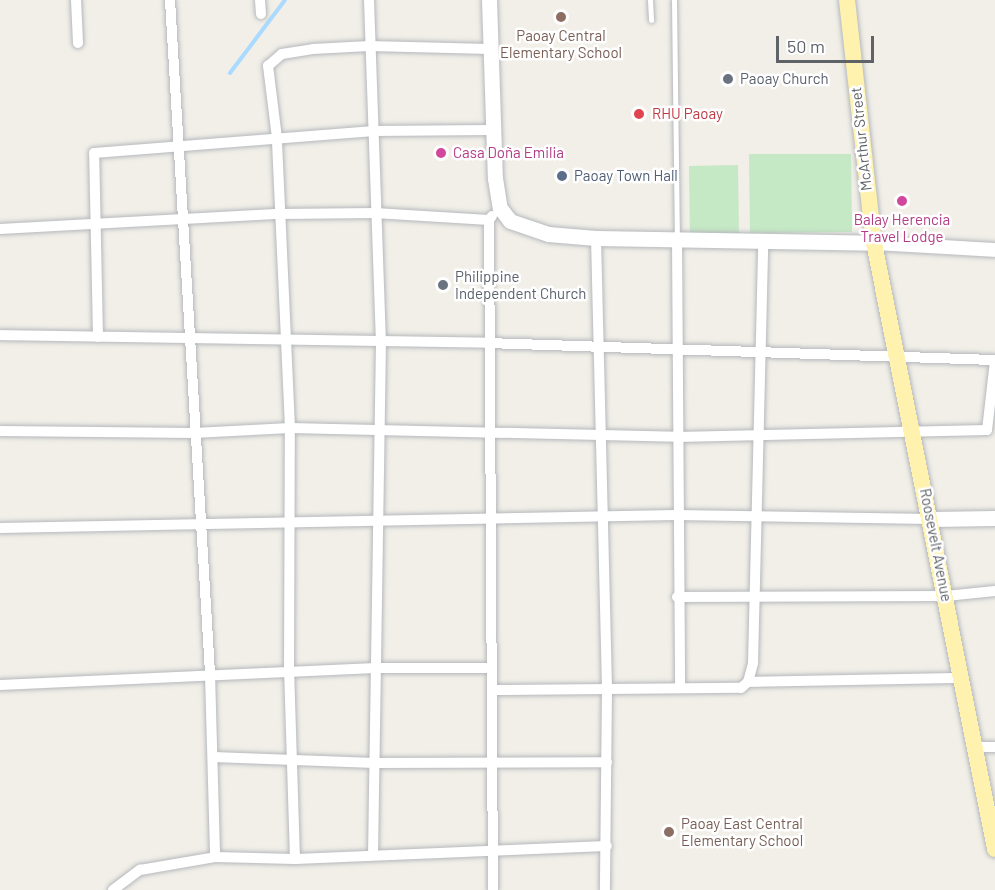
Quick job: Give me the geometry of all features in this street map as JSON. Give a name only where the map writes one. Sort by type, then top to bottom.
[{"type":"main road","points":[[489,0],[490,130],[500,208],[510,221],[523,228],[596,238],[873,243]]},
{"type":"main road","name":"McArthur Street","points":[[847,0],[873,243]]},
{"type":"main road","name":"Roosevelt Avenue","points":[[873,243],[899,357],[994,843]]},
{"type":"main road","points":[[931,519],[995,518]]},
{"type":"street","points":[[76,0],[78,43]]},
{"type":"street","points":[[170,0],[210,674],[215,858]]},
{"type":"street","points":[[260,0],[261,14]]},
{"type":"street","points":[[369,0],[381,341],[373,855]]},
{"type":"street","points":[[296,859],[289,671],[290,428],[277,138],[268,66],[272,60],[288,53],[369,46],[490,49]]},
{"type":"street","points":[[98,337],[97,223],[92,164],[94,153],[374,131],[490,130]]},
{"type":"street","points":[[493,890],[489,220],[500,208]]},
{"type":"street","points":[[0,229],[280,214],[375,213],[489,220]]},
{"type":"street","points":[[596,238],[602,434],[600,518],[607,689],[605,890]]},
{"type":"street","points":[[676,240],[678,437],[676,514],[680,688]]},
{"type":"street","points":[[492,690],[741,688],[748,682],[753,663],[763,240]]},
{"type":"street","points":[[873,243],[995,250]]},
{"type":"street","points":[[0,335],[488,343],[995,360],[989,415],[991,430],[678,437],[290,428],[194,433],[0,431]]},
{"type":"street","points":[[0,528],[290,521],[378,523],[490,517],[600,518],[676,514],[931,519]]},
{"type":"street","points":[[677,597],[946,596],[995,591]]},
{"type":"street","points":[[0,685],[289,671],[492,668]]},
{"type":"street","points":[[748,682],[963,678]]},
{"type":"street","points":[[977,747],[995,747]]},
{"type":"street","points":[[213,757],[375,763],[607,762]]},
{"type":"street","points":[[113,890],[140,870],[215,858],[296,859],[607,846]]},
{"type":"lane","points":[[650,0],[651,20]]},
{"type":"lane","points":[[674,0],[676,240]]},
{"type":"green space","points":[[749,154],[851,154],[852,232],[750,233]]},
{"type":"green space","points":[[738,165],[739,237],[690,238],[689,166]]},
{"type":"waterway","points":[[230,73],[285,0]]},
{"type":"place","name":"Paoay Central Elementary School","points":[[561,17]]},
{"type":"place","name":"Paoay Church","points":[[728,79]]},
{"type":"place","name":"RHU Paoay","points":[[639,114]]},
{"type":"place","name":"Casa Doña Emilia","points":[[441,153]]},
{"type":"place","name":"Paoay Town Hall","points":[[562,176]]},
{"type":"place","name":"Balay Herencia Travel Lodge","points":[[902,201]]},
{"type":"place","name":"Philippine Independent Church","points":[[443,285]]},
{"type":"place","name":"Paoay East Central Elementary School","points":[[669,832]]}]
